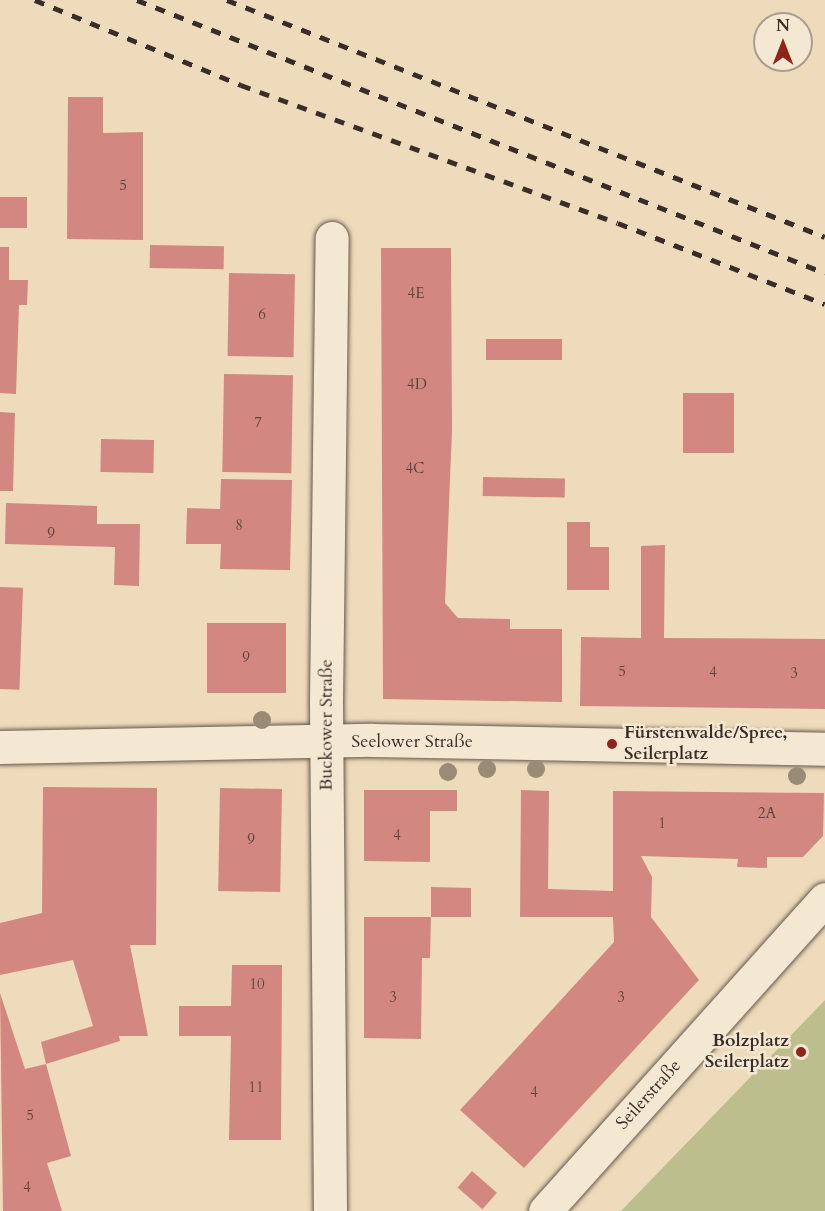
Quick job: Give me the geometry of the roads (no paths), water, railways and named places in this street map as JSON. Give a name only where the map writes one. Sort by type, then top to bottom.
[{"type":"street","name":"Buckower Straße","points":[[330,1211],[326,743],[332,238]]},
{"type":"street","name":"Seelower Straße","points":[[0,747],[326,743],[825,749]]},
{"type":"street","name":"Seilerstraße","points":[[545,1211],[825,899]]},
{"type":"railway","points":[[35,0],[241,85],[618,223],[825,304]]},
{"type":"railway","points":[[137,0],[825,273]]},
{"type":"railway","points":[[227,0],[825,237]]},
{"type":"place","name":"Fürstenwalde/Spree, Seilerplatz","points":[[612,744]]},
{"type":"place","name":"Bolzplatz Seilerplatz","points":[[801,1052]]}]
